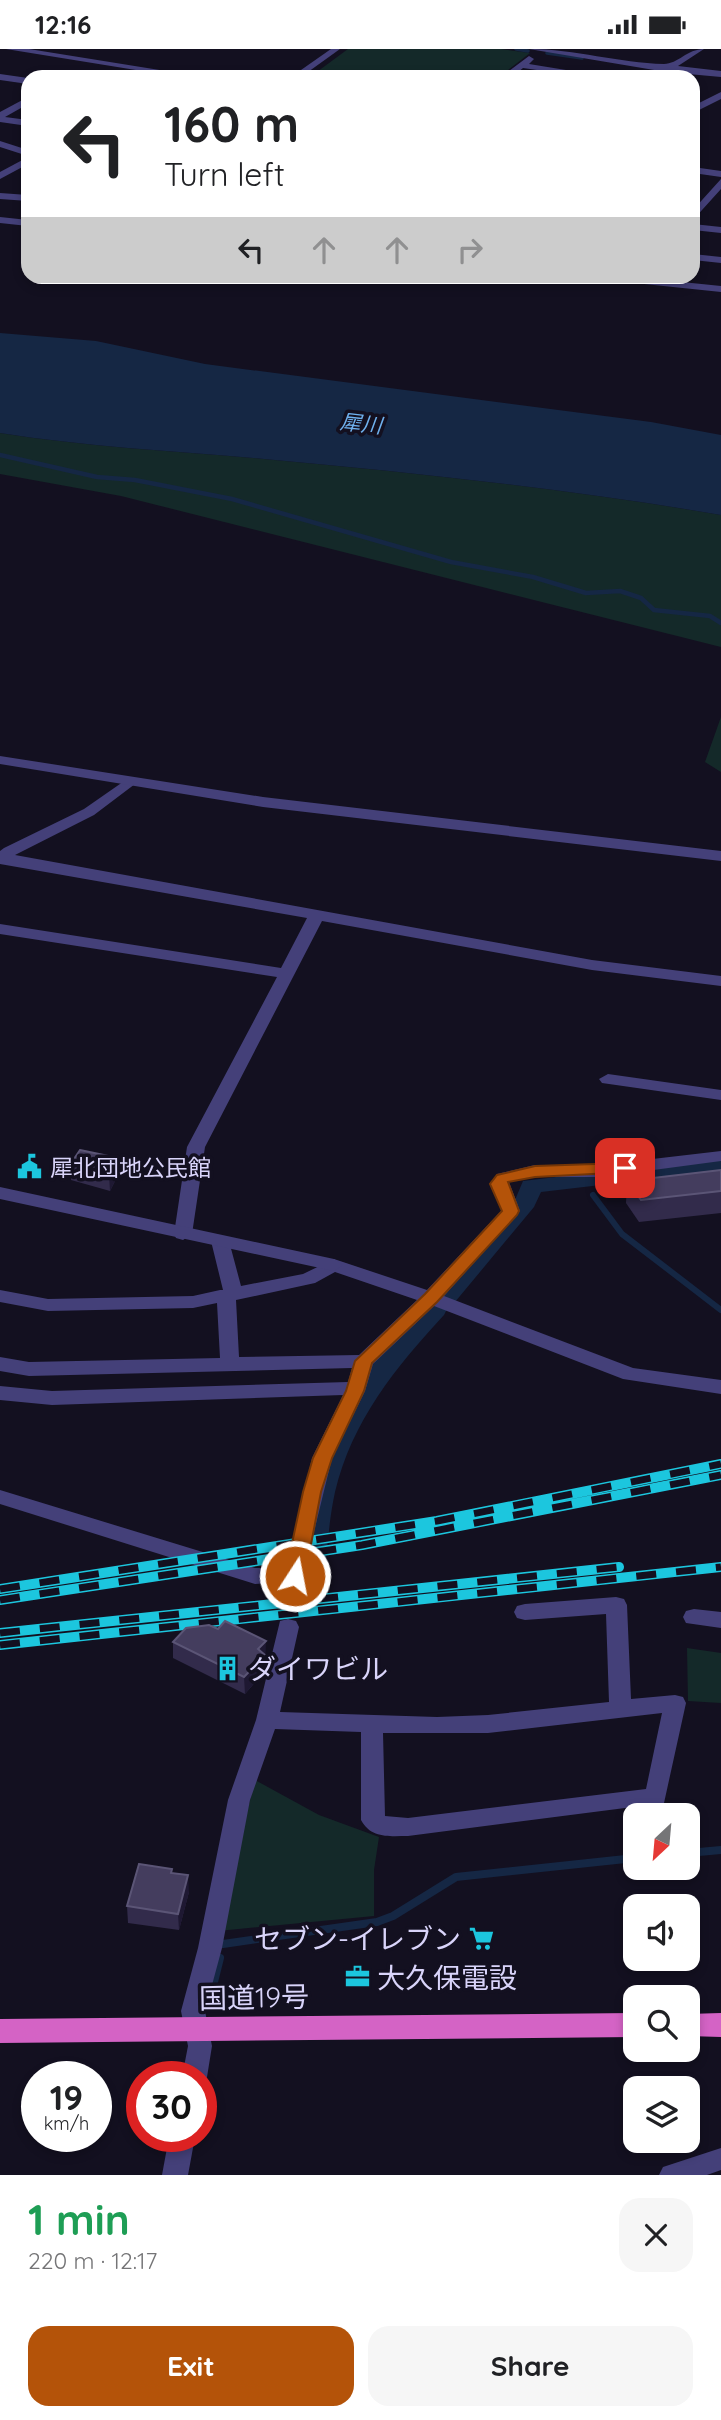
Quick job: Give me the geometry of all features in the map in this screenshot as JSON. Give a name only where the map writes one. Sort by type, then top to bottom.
[{"type":"highway","name":"国道19号","points":[[0,2031],[623,2025]]},
{"type":"highway","points":[[700,2025],[721,2025]]},
{"type":"street","points":[[11,49],[151,70]]},
{"type":"street","points":[[305,70],[336,49]]},
{"type":"street","points":[[665,70],[699,49]]},
{"type":"street","points":[[514,70],[537,50],[692,70]]},
{"type":"street","points":[[520,65],[555,70]]},
{"type":"street","points":[[700,71],[721,74]]},
{"type":"street","points":[[0,77],[21,80]]},
{"type":"street","points":[[700,106],[721,95]]},
{"type":"street","points":[[0,103],[21,104]]},
{"type":"street","points":[[0,117],[21,106]]},
{"type":"street","points":[[0,117],[21,122]]},
{"type":"street","points":[[0,144],[21,151]]},
{"type":"street","points":[[0,176],[21,164]]},
{"type":"street","points":[[700,171],[721,174]]},
{"type":"street","points":[[700,208],[721,182]]},
{"type":"street","points":[[0,196],[21,198]]},
{"type":"street","points":[[706,200],[721,202]]},
{"type":"street","points":[[0,220],[21,222]]},
{"type":"street","points":[[700,228],[721,230]]},
{"type":"street","points":[[700,258],[721,260]]},
{"type":"street","points":[[673,284],[721,289]]},
{"type":"street","points":[[0,760],[263,802],[721,856]]},
{"type":"street","points":[[1,857],[84,817],[112,799],[130,781]]},
{"type":"street","points":[[1,857],[592,965],[721,981]]},
{"type":"street","points":[[183,1234],[196,1147],[318,913]]},
{"type":"street","points":[[0,929],[285,973]]},
{"type":"street","points":[[608,1079],[721,1095]]},
{"type":"street","points":[[0,1497],[255,1576],[295,1576],[312,1492],[322,1458],[356,1388],[364,1361],[431,1298],[511,1211],[499,1184],[503,1178],[535,1171],[601,1171],[721,1156]]},
{"type":"street","points":[[0,1193],[334,1265],[431,1298],[630,1374],[721,1387]]},
{"type":"street","points":[[220,1241],[230,1294],[230,1363]]},
{"type":"street","points":[[0,1296],[48,1305],[193,1301],[308,1279],[334,1265]]},
{"type":"street","points":[[0,1364],[29,1369],[364,1361]]},
{"type":"street","points":[[0,1393],[52,1398],[356,1388]]},
{"type":"street","points":[[525,1612],[616,1605],[620,1708]]},
{"type":"street","points":[[694,1617],[721,1621]]},
{"type":"street","points":[[197,2061],[200,2046],[194,2011],[210,1948],[239,1800],[267,1720],[288,1627]]},
{"type":"street","points":[[267,1720],[488,1724],[675,1703],[656,1797],[408,1826],[382,1827],[373,1820],[372,1724]]},
{"type":"street","points":[[175,2175],[179,2152]]},
{"type":"street","points":[[672,2175],[721,2158]]},
{"type":"green space","points":[[348,49],[501,49],[530,53],[508,70],[320,70]]},
{"type":"green space","points":[[0,433],[99,445],[493,482],[721,515],[721,647],[121,496],[0,474]]},
{"type":"green space","points":[[721,717],[721,772],[705,762]]},
{"type":"green space","points":[[687,1648],[721,1653],[721,1703],[688,1701]]},
{"type":"green space","points":[[255,1780],[319,1815],[379,1837],[374,1870],[374,1916],[218,1931]]},
{"type":"water","name":"犀川","points":[[0,333],[96,341],[205,364],[651,422],[721,435],[721,515],[493,482],[99,445],[0,433]]},
{"type":"building","points":[[80,1150],[118,1158],[109,1175],[70,1165]]},
{"type":"building","points":[[721,1170],[721,1191],[641,1200],[627,1181]]},
{"type":"building","points":[[225,1621],[266,1641],[258,1649],[265,1655],[244,1677],[173,1642],[186,1628],[209,1625],[218,1629]]},
{"type":"building","points":[[139,1864],[172,1869],[171,1873],[188,1875],[178,1914],[127,1906]]},
{"type":"waterway","points":[[516,49],[528,51]]},
{"type":"waterway","points":[[547,53],[582,58]]},
{"type":"waterway","points":[[0,455],[97,477],[135,480],[232,499],[451,562],[533,577],[586,593],[620,591],[641,598],[654,610],[710,616],[721,623]]},
{"type":"waterway","points":[[446,1296],[526,1202],[531,1186],[721,1164]]},
{"type":"waterway","points":[[593,1195],[622,1234],[721,1310]]},
{"type":"waterway","points":[[309,1589],[322,1493],[340,1439],[365,1393],[381,1371],[435,1309]]},
{"type":"waterway","points":[[700,1852],[721,1850]]},
{"type":"waterway","points":[[223,1944],[377,1922],[393,1916],[456,1877],[623,1859]]},
{"type":"waterway","points":[[211,1994],[220,1958]]},
{"type":"railway","points":[[0,1589],[437,1521],[721,1464]]},
{"type":"railway","points":[[0,1600],[362,1545],[721,1475]]},
{"type":"railway","points":[[0,1633],[619,1567]]},
{"type":"railway","points":[[0,1645],[721,1567]]},
{"type":"place","name":"犀北団地公民館","points":[[30,1167]]},
{"type":"place","name":"ダイワビル","points":[[228,1668]]},
{"type":"place","name":"セブン-イレブン","points":[[481,1938]]},
{"type":"place","name":"大久保電設","points":[[357,1977]]},
{"type":"route","points":[[295,1576],[312,1492],[322,1458],[355,1391],[364,1361],[431,1298],[511,1211],[499,1184],[503,1178],[535,1171],[601,1171],[625,1168]]}]
